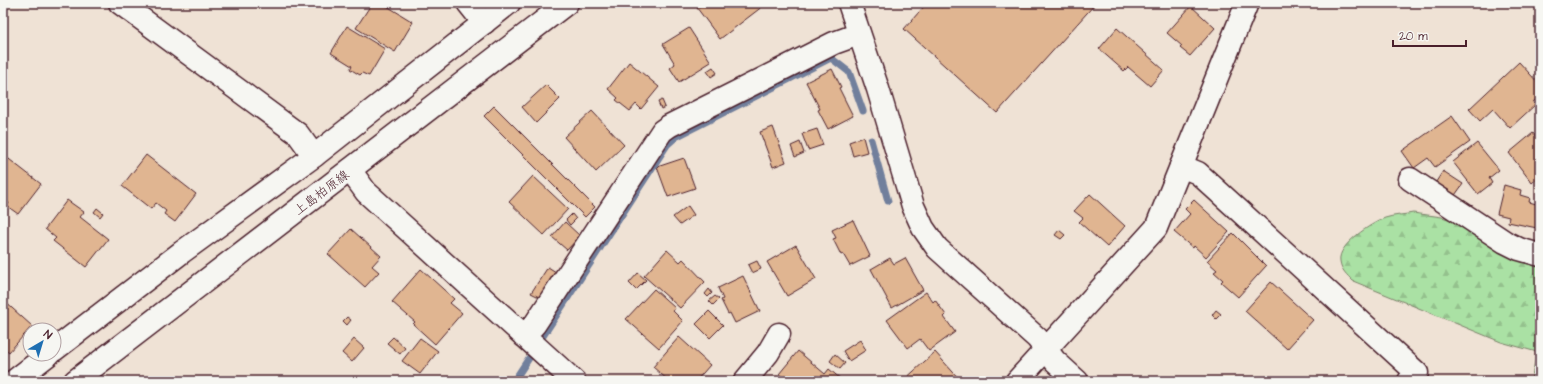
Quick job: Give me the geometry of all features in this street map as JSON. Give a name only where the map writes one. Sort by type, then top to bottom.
[{"type":"street","points":[[120,3],[298,134],[314,156]]},
{"type":"street","points":[[468,3],[484,23]]},
{"type":"street","points":[[62,344],[182,252],[314,156],[509,3]]},
{"type":"street","name":"上島柏原線","points":[[75,381],[567,3]]},
{"type":"street","points":[[849,3],[878,89],[913,206],[923,228],[937,248],[1037,338],[1055,361],[1077,381]]},
{"type":"street","points":[[1017,381],[1156,228],[1247,3]]},
{"type":"street","points":[[524,336],[536,324],[662,131],[676,122],[834,43],[859,34]]},
{"type":"street","points":[[1181,166],[1198,173],[1417,373],[1409,381]]},
{"type":"street","points":[[350,170],[366,192],[574,381]]},
{"type":"street","points":[[1410,178],[1506,242],[1519,249],[1540,255]]},
{"type":"street","points":[[745,381],[768,353],[779,334]]},
{"type":"street","points":[[14,381],[39,362]]},
{"type":"green space","points":[[1413,213],[1442,217],[1460,223],[1540,268],[1540,381],[1531,381],[1537,352],[1501,342],[1353,281],[1345,272],[1340,261],[1341,255],[1344,248],[1356,235],[1385,218]]},
{"type":"building","points":[[372,3],[382,3],[413,22],[395,52],[356,28]]},
{"type":"building","points":[[704,3],[767,3],[720,39],[697,8]]},
{"type":"building","points":[[927,3],[1096,3],[997,113],[904,29]]},
{"type":"building","points":[[1191,6],[1215,28],[1190,56],[1180,48],[1182,46],[1167,33]]},
{"type":"building","points":[[347,26],[385,49],[369,76],[362,73],[360,75],[350,69],[352,66],[331,53]]},
{"type":"building","points":[[689,28],[711,62],[679,82],[670,68],[675,64],[663,44]]},
{"type":"building","points":[[1117,28],[1164,70],[1150,86],[1128,67],[1124,71],[1099,49]]},
{"type":"building","points":[[629,62],[659,87],[641,109],[636,104],[630,111],[616,100],[618,98],[608,89]]},
{"type":"building","points":[[1519,62],[1540,85],[1540,96],[1533,102],[1535,105],[1510,128],[1493,109],[1480,121],[1469,109]]},
{"type":"building","points":[[713,67],[717,73],[711,77],[707,71]]},
{"type":"building","points":[[832,69],[841,87],[839,88],[853,116],[828,129],[818,110],[820,109],[806,82]]},
{"type":"building","points":[[546,85],[560,99],[536,123],[522,107]]},
{"type":"building","points":[[662,100],[665,107],[661,109],[658,102]]},
{"type":"building","points":[[494,106],[595,207],[585,217],[484,116]]},
{"type":"building","points":[[592,111],[624,145],[596,172],[564,137]]},
{"type":"building","points":[[1452,116],[1470,142],[1435,167],[1428,158],[1414,168],[1402,151]]},
{"type":"building","points":[[773,127],[786,162],[773,167],[760,132]]},
{"type":"building","points":[[817,129],[823,145],[808,150],[802,134]]},
{"type":"building","points":[[1533,133],[1540,142],[1540,176],[1532,183],[1509,153]]},
{"type":"building","points":[[863,137],[867,152],[853,156],[849,142]]},
{"type":"building","points":[[800,142],[804,153],[795,157],[791,146]]},
{"type":"building","points":[[1477,143],[1499,170],[1489,178],[1492,183],[1478,194],[1453,162]]},
{"type":"building","points":[[146,155],[196,194],[175,222],[164,214],[166,211],[156,203],[151,209],[122,186]]},
{"type":"building","points":[[5,156],[41,184],[18,214],[7,206],[9,203],[3,198],[3,158]]},
{"type":"building","points":[[684,158],[695,188],[668,197],[657,167]]},
{"type":"building","points":[[1443,171],[1463,184],[1453,198],[1434,185]]},
{"type":"building","points":[[533,176],[568,209],[544,235],[509,202]]},
{"type":"building","points":[[1504,185],[1521,190],[1520,195],[1530,198],[1529,202],[1540,205],[1540,215],[1537,228],[1508,222],[1509,217],[1497,214]]},
{"type":"building","points":[[1090,194],[1125,226],[1107,247],[1079,222],[1083,218],[1074,211]]},
{"type":"building","points":[[67,200],[84,212],[80,217],[108,239],[86,267],[53,241],[56,238],[45,229]]},
{"type":"building","points":[[1194,200],[1229,232],[1206,257],[1194,246],[1193,248],[1174,232],[1190,214],[1185,209]]},
{"type":"building","points":[[688,206],[694,215],[680,225],[673,217]]},
{"type":"building","points":[[97,208],[103,213],[100,217],[94,212]]},
{"type":"building","points":[[572,214],[576,219],[570,225],[566,220]]},
{"type":"building","points":[[853,220],[870,256],[850,266],[843,254],[841,255],[833,239],[836,238],[832,230]]},
{"type":"building","points":[[565,222],[580,236],[567,250],[552,237]]},
{"type":"building","points":[[351,229],[381,256],[372,266],[379,272],[365,287],[328,254]]},
{"type":"building","points":[[1059,230],[1065,235],[1061,239],[1055,235]]},
{"type":"building","points":[[1233,233],[1266,266],[1238,297],[1221,282],[1223,280],[1214,272],[1217,270],[1207,261]]},
{"type":"building","points":[[796,245],[816,279],[787,296],[767,262]]},
{"type":"building","points":[[667,250],[680,262],[683,259],[705,282],[680,308],[644,276]]},
{"type":"building","points":[[890,258],[894,264],[905,258],[923,290],[892,308],[871,269]]},
{"type":"building","points":[[757,261],[761,269],[752,273],[748,265]]},
{"type":"building","points":[[548,267],[556,272],[539,297],[531,293]]},
{"type":"building","points":[[421,269],[454,299],[450,303],[462,313],[435,344],[413,324],[415,322],[392,302]]},
{"type":"building","points":[[638,273],[646,280],[636,290],[629,283]]},
{"type":"building","points":[[743,276],[760,311],[735,323],[730,313],[728,314],[721,300],[723,299],[718,288]]},
{"type":"building","points":[[1271,282],[1313,320],[1287,349],[1245,311]]},
{"type":"building","points":[[654,289],[675,308],[673,311],[683,321],[659,348],[626,319]]},
{"type":"building","points":[[709,289],[712,293],[708,297],[705,294]]},
{"type":"building","points":[[926,292],[933,302],[935,300],[946,315],[944,317],[955,332],[929,351],[920,339],[908,348],[887,320]]},
{"type":"building","points":[[715,296],[719,299],[713,305],[709,301]]},
{"type":"building","points":[[3,300],[28,322],[22,322],[22,337],[9,352],[3,347]]},
{"type":"building","points":[[1216,310],[1221,314],[1216,319],[1212,315]]},
{"type":"building","points":[[709,311],[723,325],[710,338],[696,324]]},
{"type":"building","points":[[347,317],[351,320],[347,325],[343,321]]},
{"type":"building","points":[[393,337],[405,348],[400,354],[387,343]]},
{"type":"building","points":[[679,337],[710,365],[696,381],[669,381],[653,367]]},
{"type":"building","points":[[420,338],[438,351],[420,374],[402,361]]},
{"type":"building","points":[[354,339],[364,348],[352,362],[342,353]]},
{"type":"building","points":[[860,340],[866,350],[849,361],[843,351]]},
{"type":"building","points":[[798,351],[825,374],[829,369],[842,380],[787,381],[779,374]]},
{"type":"building","points":[[935,352],[961,381],[903,381]]},
{"type":"building","points":[[835,354],[845,363],[840,369],[830,361]]},
{"type":"waterway","points":[[543,336],[667,145],[676,137],[831,58],[849,72],[863,111]]},
{"type":"waterway","points":[[871,140],[888,201]]},
{"type":"waterway","points":[[514,381],[529,358]]}]
